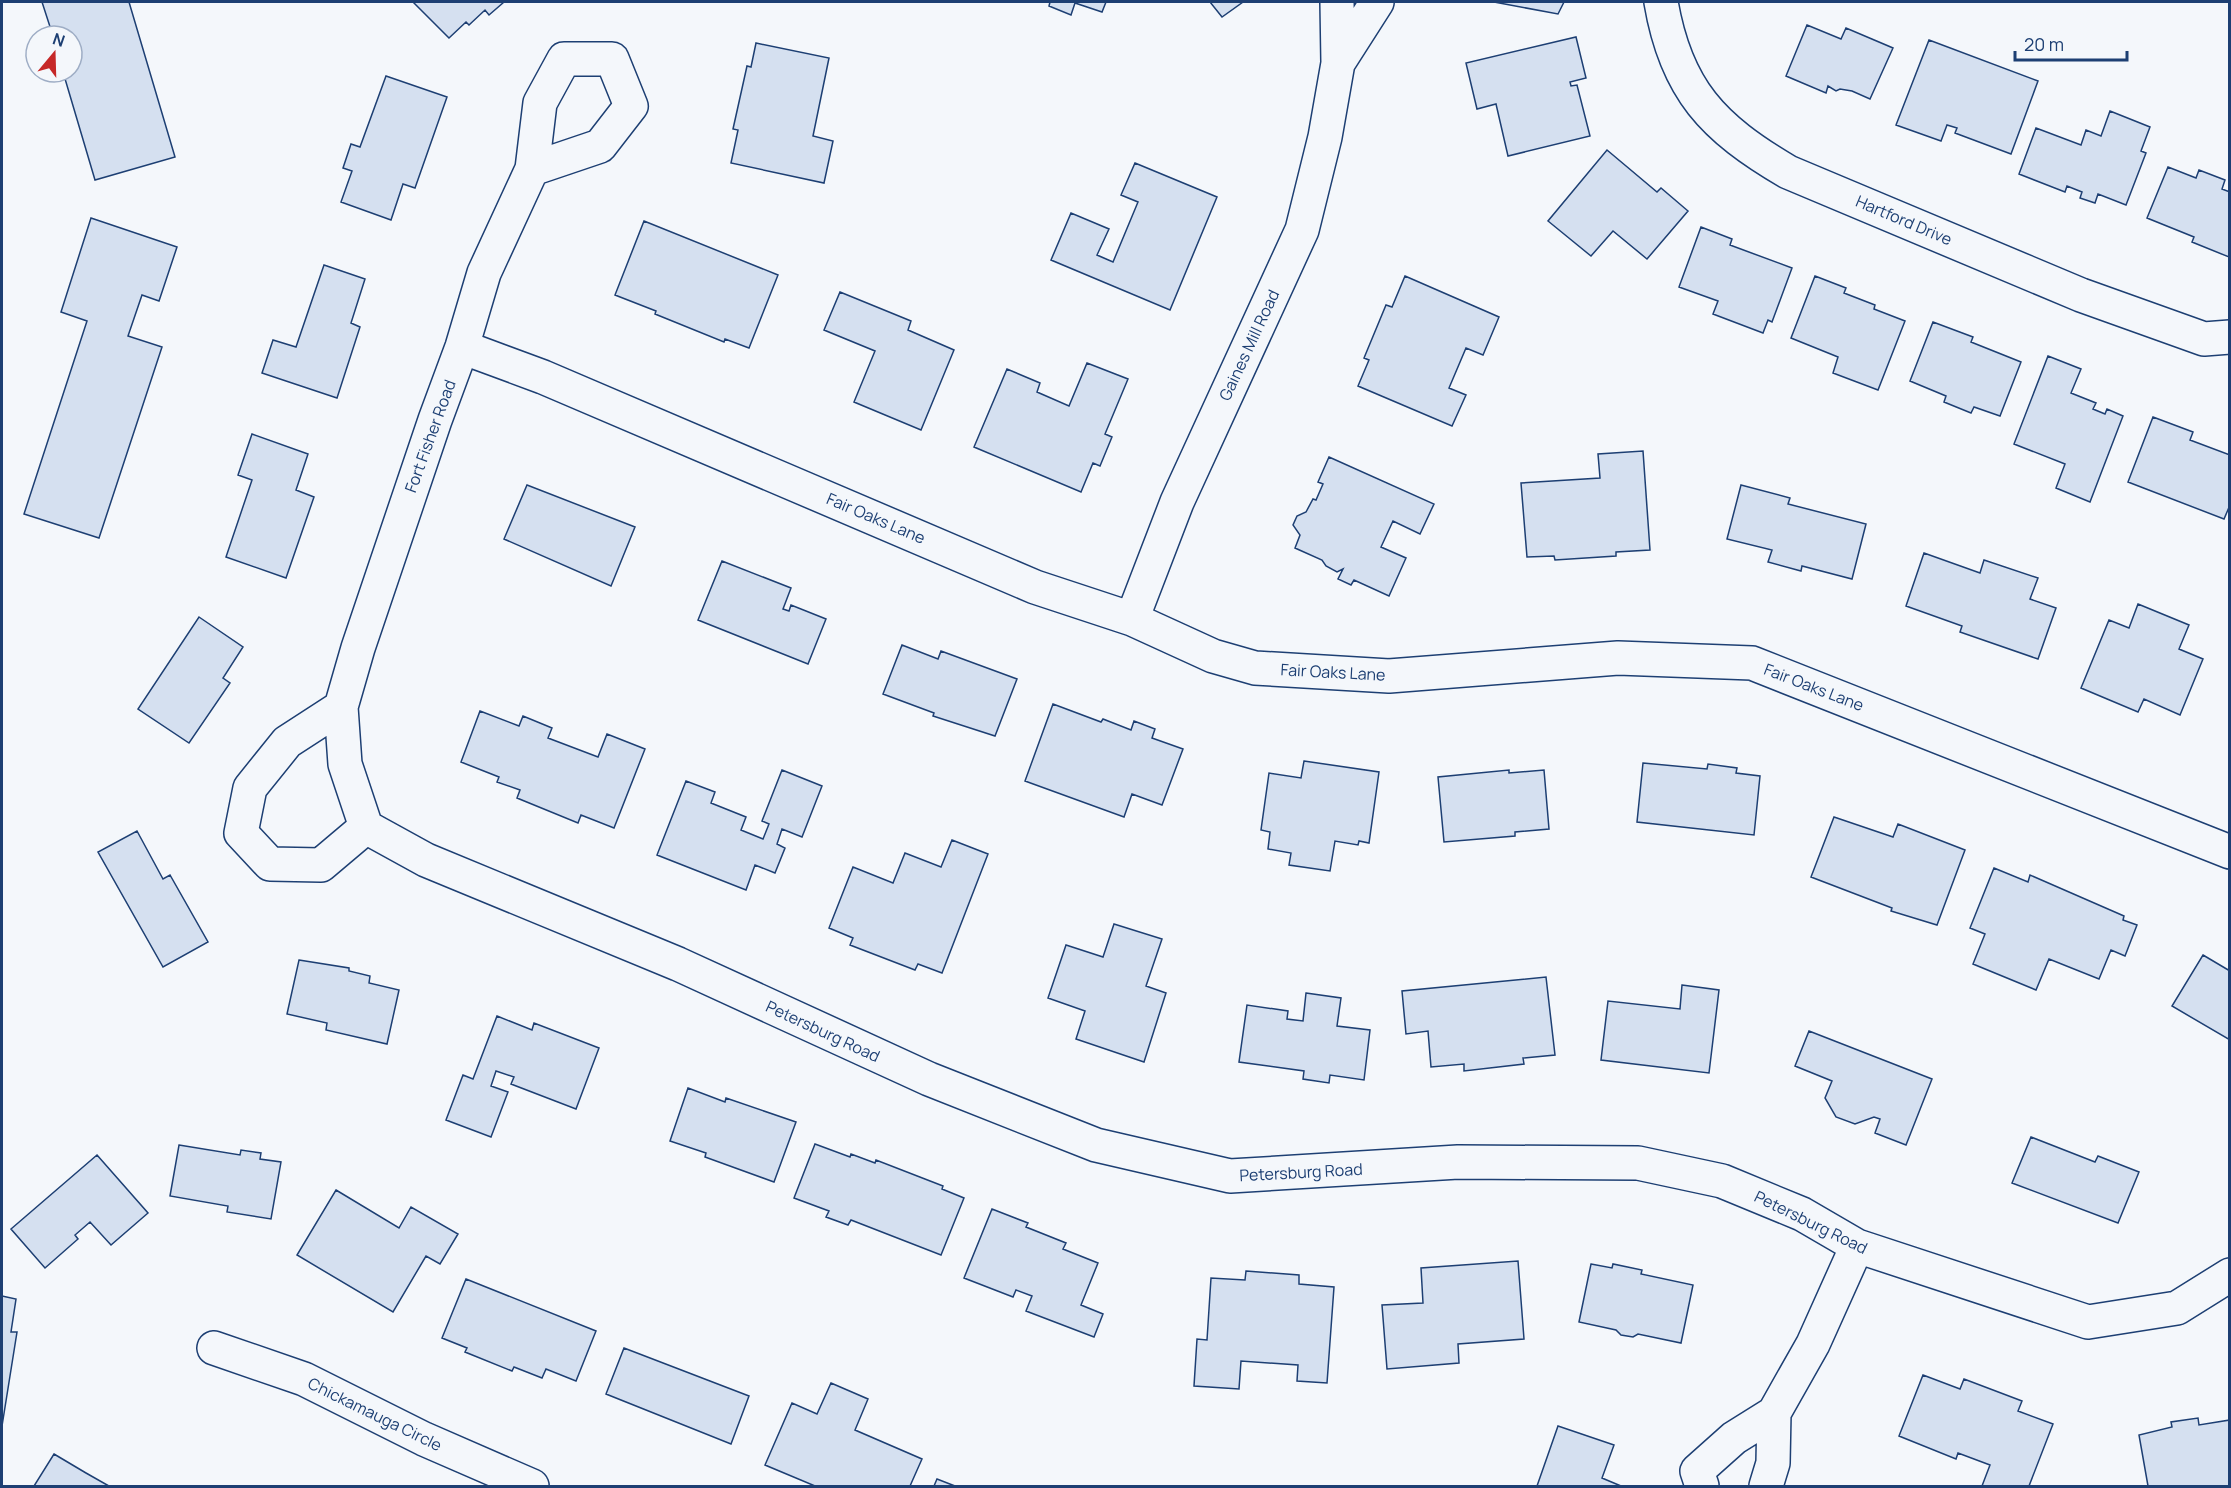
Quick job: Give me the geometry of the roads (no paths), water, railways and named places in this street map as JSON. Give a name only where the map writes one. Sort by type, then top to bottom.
[{"type":"street","name":"Gaines Mill Road","points":[[1132,619],[1177,502],[1302,230],[1325,136],[1338,63],[1337,2]]},
{"type":"street","name":"Gaines Mill Road","points":[[1338,63],[1377,2]]},
{"type":"street","name":"Hartford Drive","points":[[1661,2],[1668,39],[1686,81],[1713,119],[1748,149],[1788,172],[2081,295],[2204,339],[2229,337]]},
{"type":"street","name":"Fort Fisher Road","points":[[366,827],[345,764],[341,707],[361,637],[462,347],[484,273],[532,169]]},
{"type":"street","name":"Fair Oaks Lane","points":[[462,347],[554,381],[1035,587],[1132,619],[1213,656],[1255,668],[1389,676],[1618,658],[1752,663],[2229,852]]},
{"type":"street","points":[[341,707],[287,742],[257,778],[250,788],[241,833],[270,864],[321,865],[366,827]]},
{"type":"street","name":"Petersburg Road","points":[[366,827],[426,860],[678,964],[929,1079],[1096,1145],[1230,1176],[1458,1162],[1638,1163],[1722,1181],[1802,1214],[1857,1246],[2088,1322],[2177,1308],[2229,1275]]},
{"type":"street","points":[[1766,1486],[1773,1463],[1774,1413],[1813,1344],[1857,1246]]},
{"type":"street","name":"Chickamauga Circle","points":[[214,1348],[304,1379],[424,1439],[532,1486]]},
{"type":"street","points":[[1702,1486],[1697,1471],[1734,1438],[1774,1413]]}]
